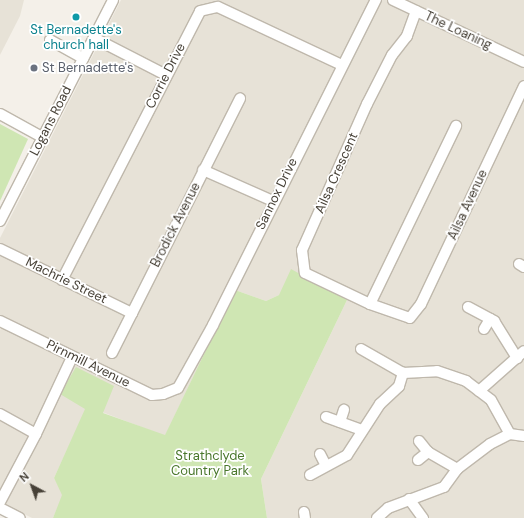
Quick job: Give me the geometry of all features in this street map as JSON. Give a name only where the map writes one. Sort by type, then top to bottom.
[{"type":"street","name":"Logans Road","points":[[0,221],[113,0]]},
{"type":"street","name":"Sannox Drive","points":[[178,388],[213,325],[273,201],[376,0]]},
{"type":"street","name":"The Loaning","points":[[393,0],[524,62]]},
{"type":"street","name":"Corrie Drive","points":[[62,280],[200,11],[218,7],[342,65]]},
{"type":"street","name":"Ailsa Crescent","points":[[406,318],[370,304],[304,273],[302,250],[367,104],[392,55],[407,36],[416,11]]},
{"type":"street","points":[[94,38],[166,75]]},
{"type":"street","points":[[50,40],[83,58]]},
{"type":"street","name":"Ailsa Avenue","points":[[406,318],[410,318],[421,304],[524,86]]},
{"type":"street","name":"Brodick Avenue","points":[[112,353],[240,98]]},
{"type":"street","points":[[0,114],[42,137]]},
{"type":"street","points":[[370,304],[456,126]]},
{"type":"street","points":[[203,170],[273,201]]},
{"type":"street","name":"Machrie Street","points":[[0,249],[132,313]]},
{"type":"street","points":[[468,307],[490,319],[520,355],[479,391]]},
{"type":"street","points":[[484,329],[490,319]]},
{"type":"street","name":"Pirnmill Avenue","points":[[0,321],[72,357],[152,394],[162,394],[178,388]]},
{"type":"street","points":[[361,349],[403,373],[436,371],[466,381],[491,400],[510,434]]},
{"type":"street","points":[[0,502],[36,434],[72,357]]},
{"type":"street","points":[[310,475],[347,455],[380,404],[399,386],[403,373]]},
{"type":"street","points":[[340,422],[344,410]]},
{"type":"street","points":[[0,414],[36,434]]},
{"type":"street","points":[[326,417],[362,430]]},
{"type":"street","points":[[377,518],[388,508],[444,487],[457,469],[490,444],[510,434],[524,436]]},
{"type":"street","points":[[419,441],[428,452],[457,469]]},
{"type":"street","points":[[418,460],[428,452]]},
{"type":"street","points":[[320,454],[326,466]]},
{"type":"street","points":[[409,499],[423,518]]},
{"type":"street","points":[[0,508],[20,518]]},
{"type":"shaded area","points":[[0,0],[24,0],[20,16],[0,55]]},
{"type":"shaded area","points":[[121,0],[524,0],[524,518],[267,518],[261,479],[347,300],[279,295],[266,301],[235,290],[165,436],[102,412],[86,409],[54,478],[63,495],[53,518],[32,518],[0,502],[0,330],[5,321],[0,317],[0,238]]},
{"type":"green space","points":[[0,124],[28,139],[0,201]]},
{"type":"green space","name":"Strathclyde Country Park","points":[[291,269],[347,300],[261,479],[267,518],[53,518],[62,495],[54,478],[85,409],[60,394],[76,367],[114,386],[103,413],[165,435],[235,290],[266,301],[279,295]]},
{"type":"place","name":"St Bernadette's church hall","points":[[76,17]]},
{"type":"place","name":"St Bernadette's","points":[[34,68]]}]
